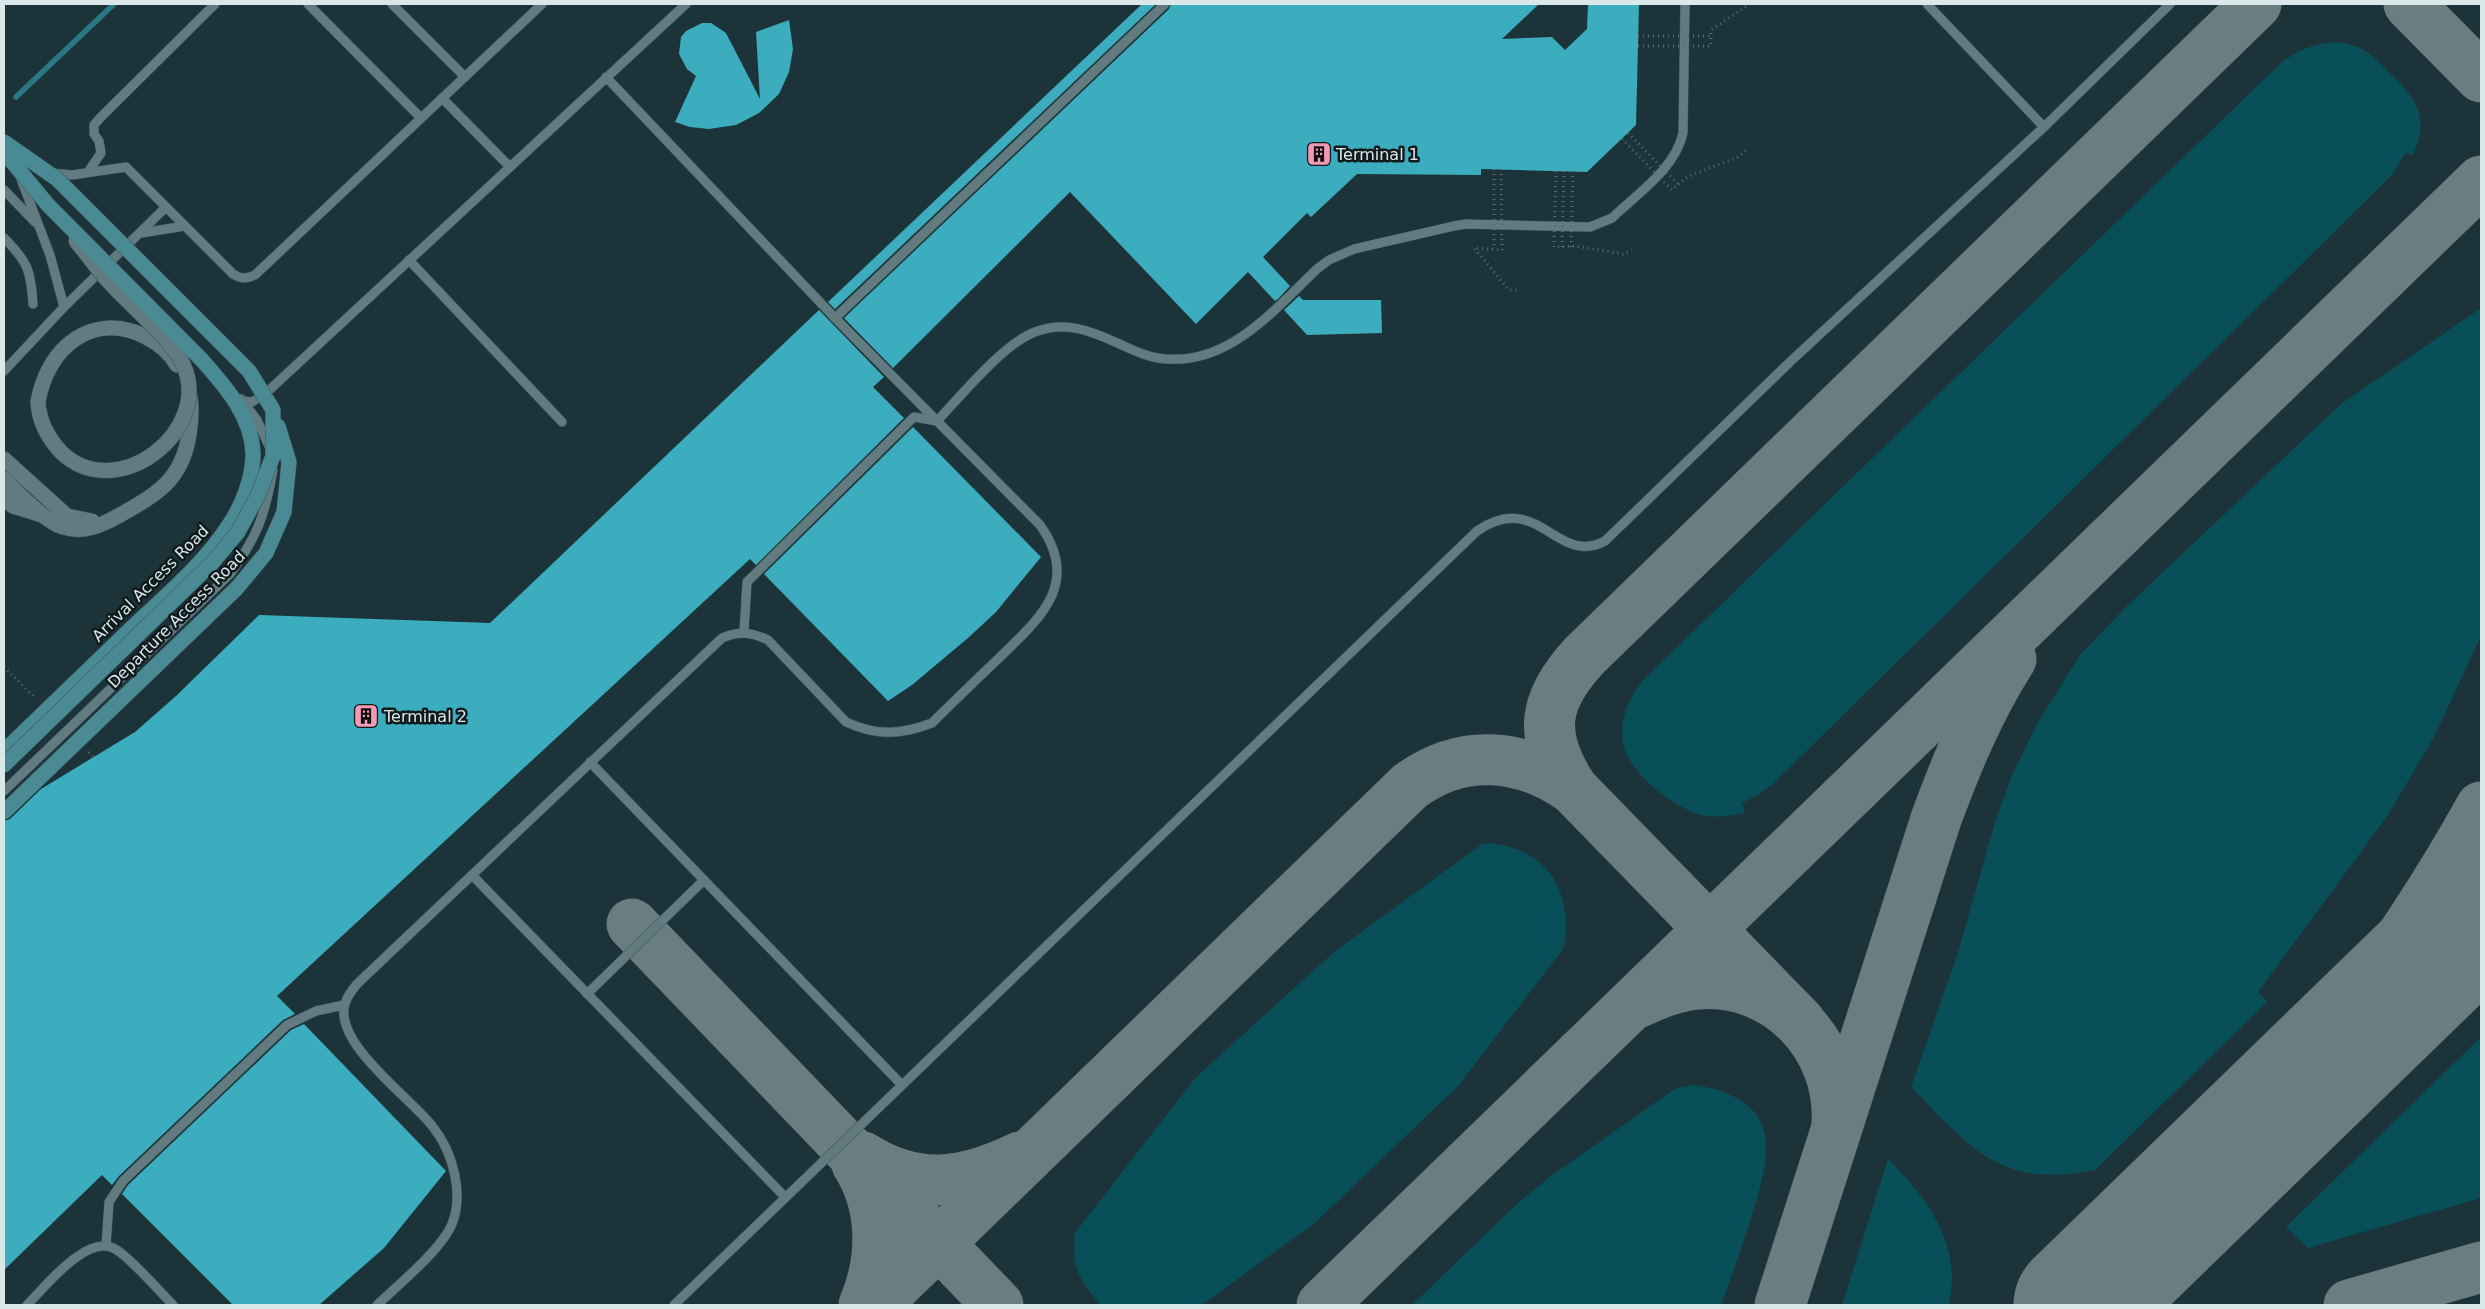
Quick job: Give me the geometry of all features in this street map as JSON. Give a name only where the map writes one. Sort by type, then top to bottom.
[{"type":"street","name":"Departure Access Road","points":[[4,142],[57,179],[249,371],[272,410],[289,462],[284,512],[266,553],[237,588],[4,812]]},
{"type":"street","name":"Arrival Access Road","points":[[4,751],[207,554],[230,524],[248,486],[253,454],[246,418],[224,385],[202,360],[48,205],[7,155]]},
{"type":"street","points":[[4,479],[61,527],[78,530],[96,527],[158,492],[174,476],[182,462],[190,428],[191,403],[184,375],[175,360],[163,348],[137,333],[121,328],[92,330],[78,337],[55,358],[43,378],[38,402],[38,413],[53,443],[67,457],[82,467],[98,471],[116,471],[135,466],[164,445],[184,416],[190,399],[190,382],[177,355],[109,283],[48,205]]},
{"type":"street","points":[[4,765],[184,591],[213,562],[238,532],[258,495],[273,456],[272,410]]},
{"type":"street","points":[[4,459],[67,516],[91,521],[113,519]]},
{"type":"street","points":[[4,499],[13,506],[32,510],[48,518]]},
{"type":"lane","points":[[88,172],[101,153],[99,141],[94,134],[94,125],[215,4]]},
{"type":"lane","points":[[308,4],[421,118]]},
{"type":"lane","points":[[392,4],[465,76]]},
{"type":"lane","points":[[7,155],[41,172],[72,174],[126,168],[233,274],[240,278],[255,275],[542,4]]},
{"type":"lane","points":[[243,401],[252,402],[266,394],[686,4]]},
{"type":"lane","points":[[835,318],[1165,4]]},
{"type":"lane","points":[[937,421],[1006,351],[1020,339],[1042,330],[1066,327],[1082,329],[1142,354],[1158,358],[1188,358],[1218,350],[1245,336],[1317,269],[1329,260],[1354,249],[1466,224],[1590,227],[1612,218],[1665,168],[1680,144],[1683,134],[1685,4]]},
{"type":"lane","points":[[1927,4],[2044,127]]},
{"type":"lane","points":[[674,1305],[901,1084],[1478,531],[1496,519],[1507,518],[1536,524],[1569,544],[1587,547],[1605,540],[1800,353],[2044,127],[2170,4]]},
{"type":"lane","points":[[377,1305],[445,1238],[452,1223],[456,1183],[443,1140],[433,1126],[354,1042],[347,1027],[344,1005],[349,993],[357,984],[711,646],[722,638],[744,632],[756,634],[768,640],[846,722],[862,729],[894,734],[914,730],[932,722],[1032,626],[1053,594],[1058,576],[1057,556],[1051,540],[1040,525],[835,318],[606,77]]},
{"type":"lane","points":[[442,98],[510,167]]},
{"type":"lane","points":[[4,137],[7,155],[40,228],[64,307]]},
{"type":"lane","points":[[4,190],[40,228]]},
{"type":"lane","points":[[4,371],[64,307],[166,208]]},
{"type":"lane","points":[[140,233],[185,226]]},
{"type":"lane","points":[[4,238],[20,254],[31,276],[34,304]]},
{"type":"lane","points":[[410,260],[562,422]]},
{"type":"lane","points":[[4,791],[230,574],[251,544],[266,507],[274,466],[267,439],[243,401],[224,385]]},
{"type":"lane","points":[[744,632],[747,582],[914,417],[937,421]]},
{"type":"lane","points":[[590,762],[901,1084]]},
{"type":"lane","points":[[472,875],[785,1197]]},
{"type":"lane","points":[[587,994],[704,880]]},
{"type":"lane","points":[[106,1246],[110,1202],[123,1182],[288,1025],[316,1011],[344,1005]]},
{"type":"lane","points":[[27,1305],[78,1256],[92,1247],[106,1246],[115,1248],[173,1305]]},
{"type":"path","points":[[1638,46],[1711,46],[1711,30],[1750,4]]},
{"type":"path","points":[[1638,36],[1711,36]]},
{"type":"path","points":[[1628,133],[1678,184]]},
{"type":"path","points":[[1622,139],[1672,190],[1687,177],[1738,157],[1746,150]]},
{"type":"path","points":[[1494,169],[1494,249]]},
{"type":"path","points":[[1501,170],[1502,250],[1474,248],[1510,290],[1518,290]]},
{"type":"path","points":[[1556,171],[1554,247],[1562,246],[1623,254],[1632,250]]},
{"type":"path","points":[[1562,246],[1564,171]]},
{"type":"path","points":[[1571,247],[1573,171]]},
{"type":"shaded area","points":[[2334,42],[2352,45],[2365,51],[2390,73],[2414,101],[2420,120],[2420,131],[2413,155],[2405,153],[2395,171],[2385,182],[1774,783],[1758,795],[1742,803],[1745,813],[1724,816],[1703,815],[1679,805],[1654,788],[1634,766],[1627,754],[1622,734],[1626,709],[1644,679],[2282,62],[2307,48]]},
{"type":"shaded area","points":[[2481,308],[2481,636],[2434,737],[2388,815],[2258,992],[2267,1002],[2095,1170],[2062,1174],[2035,1174],[2011,1168],[1990,1159],[1971,1146],[1952,1129],[1911,1087],[1957,956],[1995,822],[2012,775],[2038,722],[2080,655],[2125,608],[2341,404]]},
{"type":"shaded area","points":[[1492,843],[1529,855],[1543,865],[1553,878],[1560,893],[1564,909],[1566,928],[1564,948],[1458,1086],[1316,1222],[1202,1305],[1101,1305],[1087,1288],[1078,1272],[1074,1255],[1075,1233],[1192,1082],[1334,952],[1482,844]]},
{"type":"shaded area","points":[[2481,1037],[2481,1198],[2308,1248],[2286,1227]]},
{"type":"shaded area","points":[[1696,1085],[1724,1092],[1744,1102],[1757,1115],[1764,1130],[1766,1148],[1759,1191],[1721,1305],[1412,1305],[1517,1204],[1551,1176],[1676,1088]]},
{"type":"shaded area","points":[[1888,1159],[1903,1174],[1928,1207],[1946,1243],[1951,1262],[1952,1283],[1949,1305],[1842,1305]]},
{"type":"building","points":[[1142,4],[1156,4],[835,309],[828,302]]},
{"type":"building","name":"Terminal 1","points":[[1171,4],[1539,4],[1502,39],[1552,37],[1565,50],[1587,29],[1588,4],[1639,4],[1636,125],[1587,172],[1481,169],[1481,175],[1357,174],[1311,217],[1307,213],[1263,257],[1290,286],[1279,298],[1275,301],[1248,272],[1196,324],[1070,192],[893,368],[844,318],[1169,9]]},
{"type":"building","points":[[789,20],[793,49],[789,72],[779,94],[759,113],[736,125],[709,129],[690,127],[675,122],[696,76],[687,69],[679,54],[681,37],[686,31],[702,23],[711,23],[726,33],[760,99],[756,32]]},
{"type":"building","points":[[1299,296],[1303,300],[1381,300],[1382,333],[1307,335],[1284,310]]},
{"type":"building","name":"Terminal 2","points":[[819,310],[884,377],[873,387],[904,418],[756,565],[750,559],[277,996],[295,1014],[283,1020],[119,1176],[112,1185],[102,1175],[4,1270],[4,821],[10,819],[41,789],[135,732],[176,696],[259,615],[490,623]]},
{"type":"building","points":[[913,427],[1041,557],[996,612],[912,685],[888,701],[764,574]]},
{"type":"building","points":[[304,1024],[446,1171],[384,1248],[319,1305],[233,1305],[122,1194],[128,1185],[291,1030]]},
{"type":"waterway","points":[[16,97],[114,4]]},
{"type":"taxiway","points":[[1800,1022],[1573,789],[1554,752],[1550,735],[1550,719],[1553,704],[1560,688],[1585,655],[2256,4]]},
{"type":"taxiway","points":[[2409,4],[2481,77]]},
{"type":"taxiway","points":[[1322,1305],[2481,181]]},
{"type":"taxiway","points":[[1780,1305],[1936,819],[1969,736],[2011,659]]},
{"type":"taxiway","points":[[875,1305],[1410,786],[1450,765],[1491,760],[1512,762],[1533,768],[1573,789]]},
{"type":"taxiway","points":[[2244,1144],[2309,1064],[2371,982],[2428,896],[2481,807]]},
{"type":"taxiway","points":[[632,924],[998,1305]]},
{"type":"taxiway","points":[[1637,1003],[1675,988],[1699,984],[1727,985],[1754,992],[1778,1005],[1799,1022],[1816,1043],[1828,1067],[1835,1094],[1837,1122]]},
{"type":"taxiway","points":[[863,1157],[883,1168],[903,1175],[941,1180],[980,1173],[1020,1157]]},
{"type":"taxiway","points":[[857,1164],[872,1198],[878,1234],[875,1270],[864,1305]]},
{"type":"taxiway","points":[[2349,1305],[2481,1267]]},
{"type":"runway","points":[[2078,1305],[2481,914]]},
{"type":"place","name":"Terminal 1","points":[[1319,154]]},
{"type":"place","name":"Terminal 2","points":[[366,716]]}]
